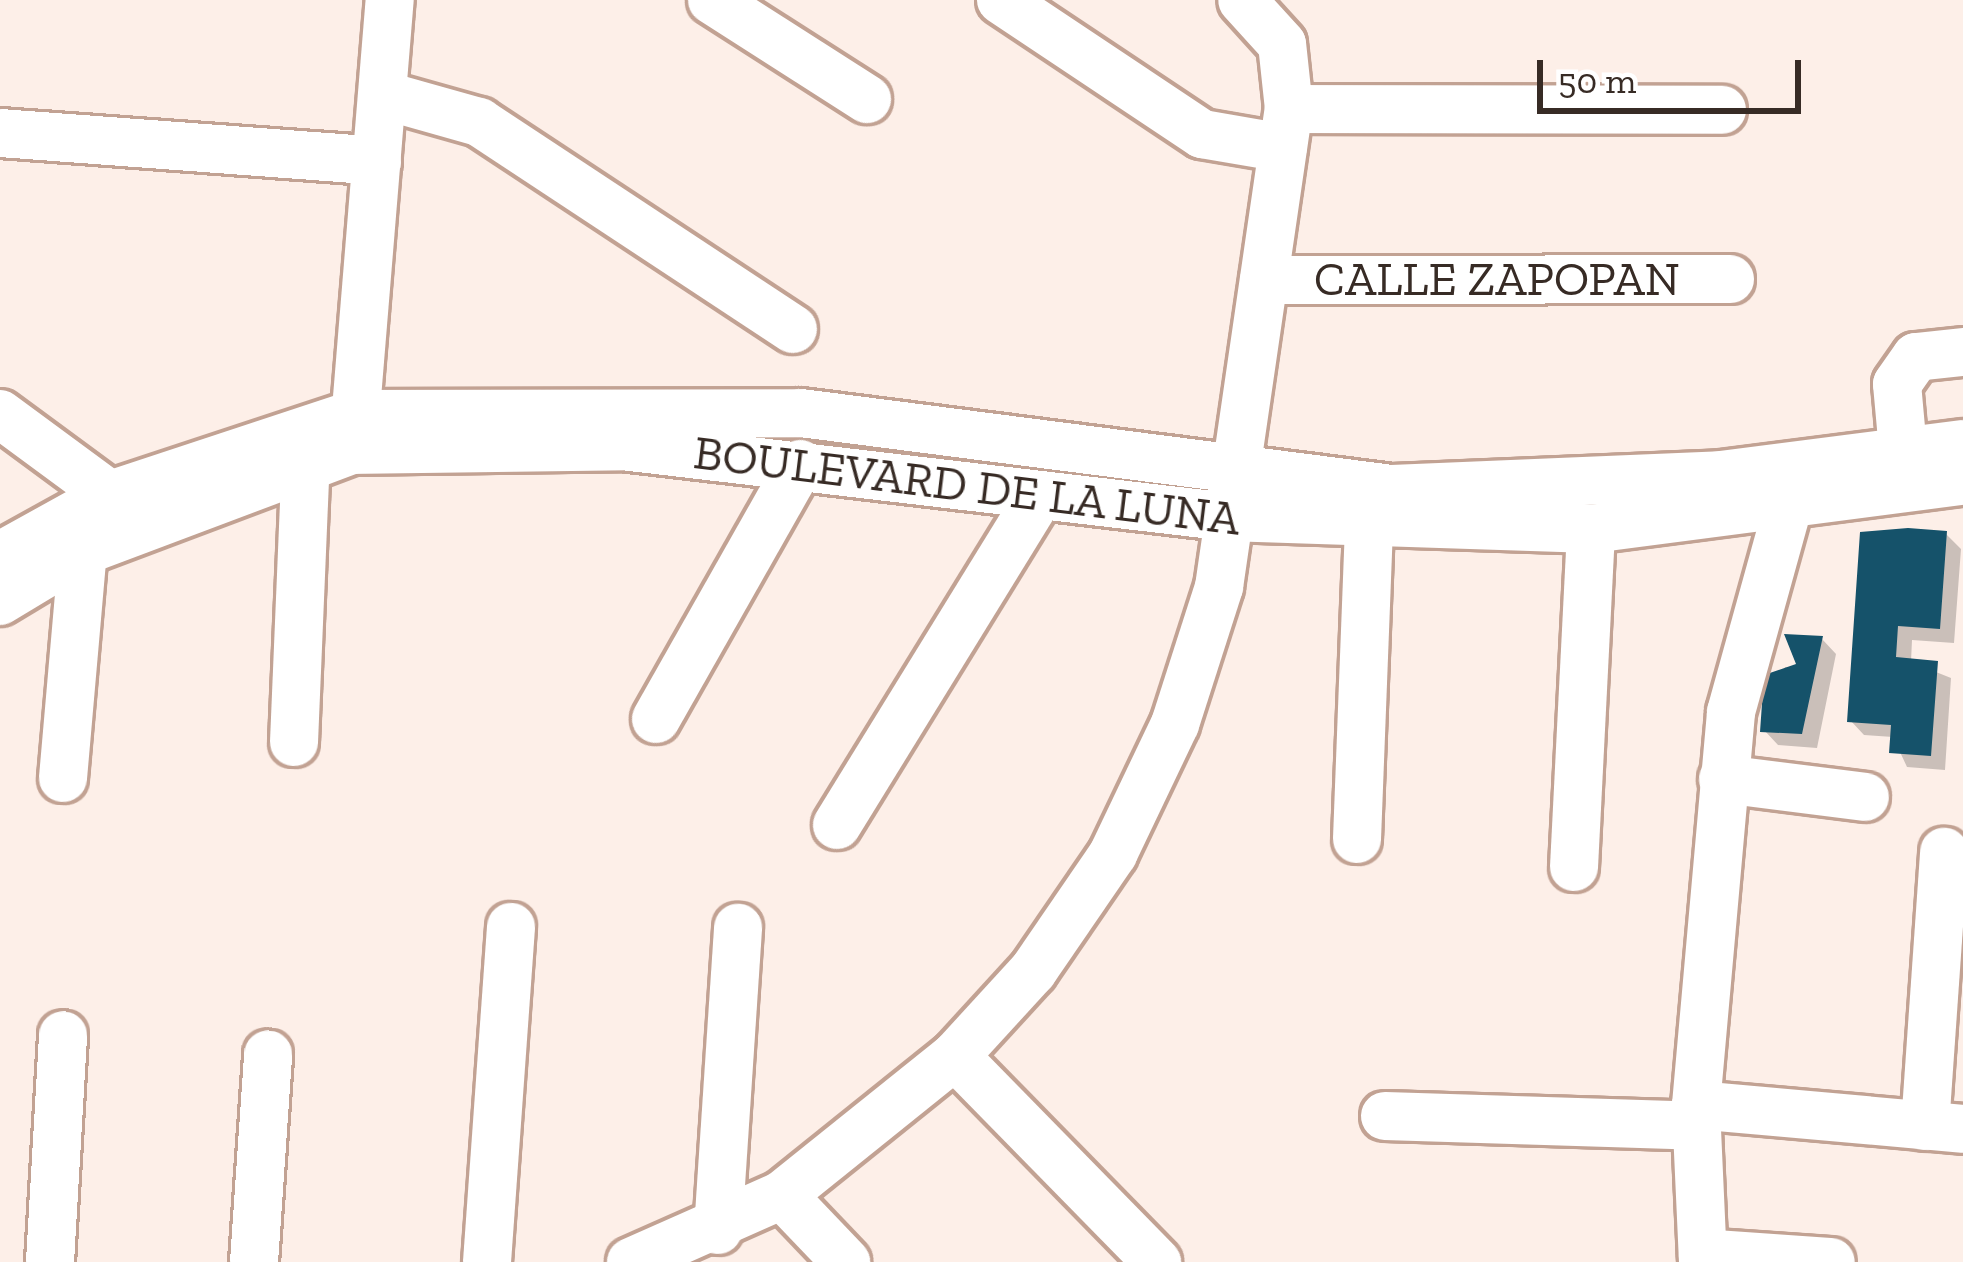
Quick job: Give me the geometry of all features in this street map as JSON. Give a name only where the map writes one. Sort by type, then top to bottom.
[{"type":"street","points":[[294,742],[331,439],[377,161],[390,0]]},
{"type":"street","points":[[712,0],[867,99]]},
{"type":"street","points":[[1001,0],[1202,134],[1722,110]]},
{"type":"street","points":[[631,1262],[718,1230],[782,1195],[955,1056],[1033,971],[1113,854],[1175,724],[1232,496],[1286,129],[1282,44],[1242,0]]},
{"type":"street","points":[[382,95],[479,122],[793,329]]},
{"type":"street","points":[[0,133],[377,161]]},
{"type":"street","name":"CALLE ZAPOPAN","points":[[1264,280],[1730,279]]},
{"type":"street","points":[[1903,450],[1897,384],[1916,357],[1963,352]]},
{"type":"street","name":"BOULEVARD DE LA LUNA","points":[[0,556],[110,496],[331,439],[704,433],[801,413],[961,438],[1369,525],[1591,529],[1797,483],[1903,450],[1963,444]]},
{"type":"street","points":[[0,414],[110,496]]},
{"type":"street","name":"BOULEVARD DE LA LUNA","points":[[704,433],[800,464],[1038,498],[1963,481]]},
{"type":"street","points":[[953,486],[961,438]]},
{"type":"street","name":"BOULEVARD DE LA LUNA","points":[[0,601],[83,551],[331,439]]},
{"type":"street","points":[[656,719],[800,464]]},
{"type":"street","points":[[1797,483],[1731,712],[1696,1116],[1703,1258],[1831,1262]]},
{"type":"street","points":[[837,825],[1038,498]]},
{"type":"street","points":[[1357,839],[1369,525]]},
{"type":"street","points":[[1574,867],[1591,529]]},
{"type":"street","points":[[63,778],[83,551]]},
{"type":"street","points":[[1723,778],[1865,797]]},
{"type":"street","points":[[1384,1116],[1696,1116],[1944,1127],[1944,852]]},
{"type":"street","points":[[487,1262],[511,927]]},
{"type":"street","points":[[718,1230],[738,928]]},
{"type":"street","points":[[50,1262],[63,1035]]},
{"type":"street","points":[[254,1262],[268,1054]]},
{"type":"street","points":[[955,1056],[1157,1262]]},
{"type":"street","points":[[782,1195],[845,1262]]},
{"type":"building","points":[[1947,531],[1940,629],[1898,626],[1896,657],[1938,661],[1931,756],[1889,753],[1891,725],[1847,722],[1860,532]]},
{"type":"building","points":[[1784,634],[1823,636],[1802,734],[1760,732],[1764,675],[1796,664]]}]
